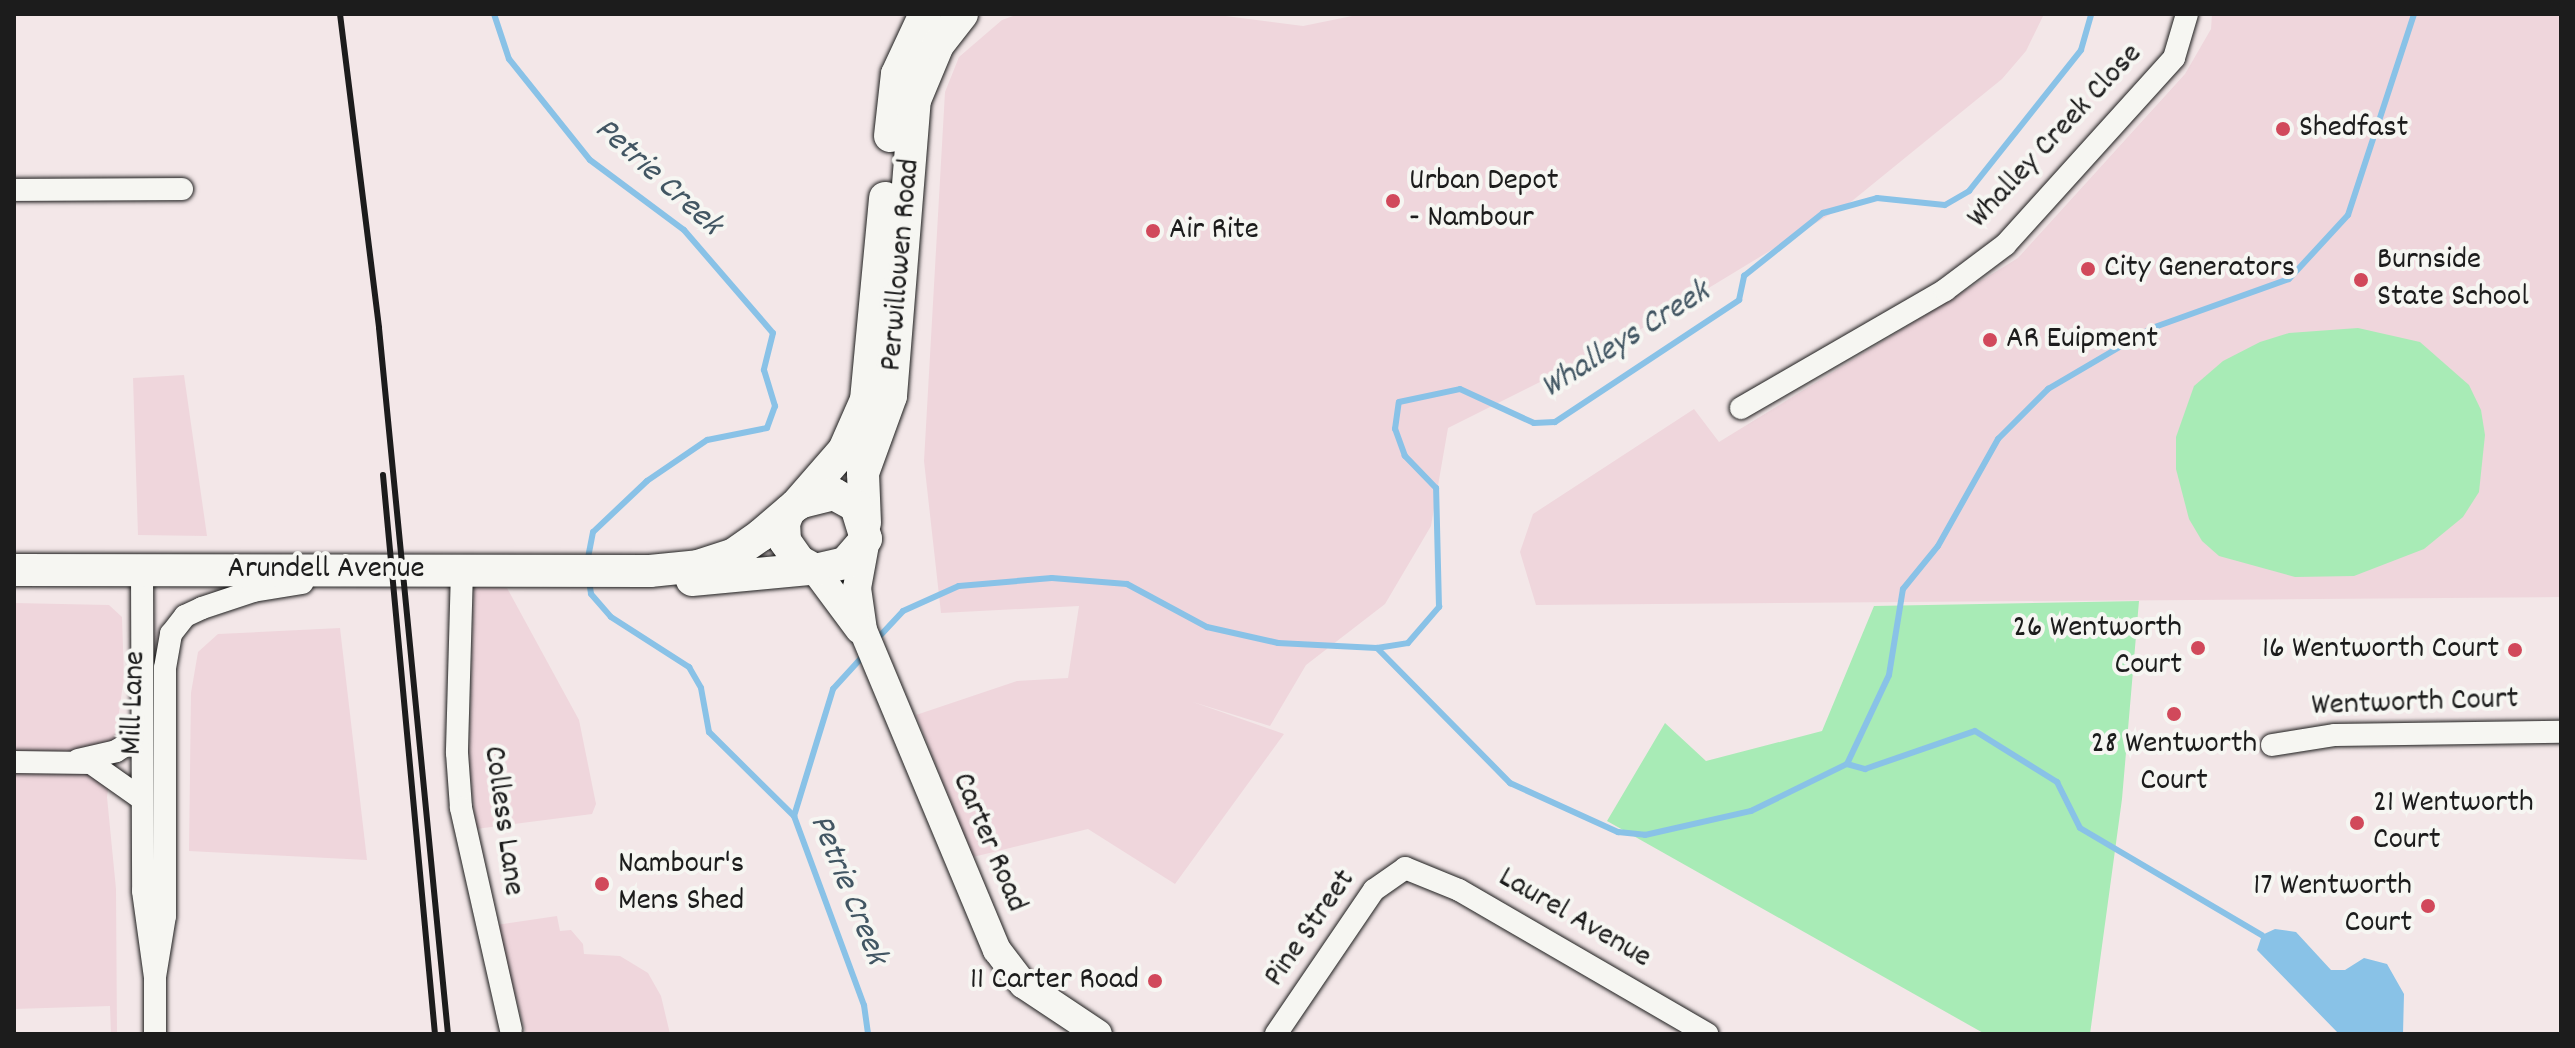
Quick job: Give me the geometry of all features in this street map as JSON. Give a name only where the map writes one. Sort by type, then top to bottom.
[{"type":"main road","name":"Perwillowen Road","points":[[792,509],[844,450],[866,400],[894,96],[904,54],[925,14]]},
{"type":"main road","name":"Perwillowen Road","points":[[866,532],[863,473],[891,396],[915,100],[933,53],[962,14]]},
{"type":"main road","points":[[815,496],[843,496],[856,506],[866,532],[840,566],[813,569],[785,541],[792,509],[815,496]]},
{"type":"main road","name":"Arundell Avenue","points":[[652,572],[698,566],[734,554],[792,509]]},
{"type":"main road","name":"Arundell Avenue","points":[[14,570],[357,567],[652,572],[704,580],[813,569]]},
{"type":"street","name":"Whalley Creek Close","points":[[1741,408],[1945,290],[2005,245],[2174,58],[2187,14]]},
{"type":"street","points":[[14,190],[182,189]]},
{"type":"street","name":"Carter Road","points":[[860,627],[857,588],[866,532]]},
{"type":"street","name":"Mill Lane","points":[[155,1034],[155,977],[165,916],[165,668],[173,628],[194,611],[235,596],[319,581],[357,567]]},
{"type":"street","name":"Carter Road","points":[[813,569],[860,627],[1008,969],[1098,1034]]},
{"type":"street","name":"Mill Lane","points":[[142,570],[145,930],[155,977]]},
{"type":"street","name":"Colless Lane","points":[[462,570],[457,753],[461,808],[511,1029]]},
{"type":"street","name":"Wentworth Court","points":[[2272,745],[2335,735],[2561,732]]},
{"type":"street","points":[[14,762],[77,760],[116,751],[141,736]]},
{"type":"street","points":[[77,760],[107,771],[142,799]]},
{"type":"street","name":"Pine Street","points":[[1276,1034],[1374,890],[1405,868]]},
{"type":"street","name":"Laurel Avenue","points":[[1405,868],[1459,890],[1707,1034]]},
{"type":"shaded area","points":[[1019,14],[1210,14],[1303,26],[1362,14],[2044,14],[2026,51],[2002,79],[1852,201],[1618,343],[1448,428],[1431,526],[1385,604],[1306,665],[1270,726],[1193,702],[1284,734],[1175,884],[1088,829],[973,857],[916,715],[1017,681],[1068,678],[1079,606],[941,613],[924,461],[945,92],[959,57],[1002,20]]},
{"type":"shaded area","name":"Burnside State School","points":[[2212,14],[2561,14],[2561,597],[1536,605],[1520,552],[1533,514],[1694,409],[1719,442],[2018,258],[2185,74],[2211,29]]},
{"type":"shaded area","points":[[184,375],[207,536],[138,535],[133,378]]},
{"type":"shaded area","points":[[474,587],[507,588],[579,720],[596,804],[592,814],[476,829],[469,759]]},
{"type":"shaded area","points":[[14,603],[109,605],[122,617],[124,677],[107,797],[116,889],[117,1034],[111,1034],[110,1006],[14,1009]]},
{"type":"shaded area","points":[[340,628],[367,860],[189,851],[191,693],[198,652],[218,634]]},
{"type":"shaded area","points":[[557,916],[560,931],[571,930],[583,944],[584,954],[620,956],[648,973],[661,996],[670,1034],[526,1034],[496,925]]},
{"type":"green space","points":[[2358,328],[2420,342],[2469,385],[2481,410],[2485,435],[2479,492],[2463,517],[2424,549],[2354,576],[2295,577],[2219,556],[2202,541],[2189,519],[2176,469],[2176,437],[2194,386],[2223,361],[2260,342],[2289,333]]},
{"type":"green space","points":[[2139,601],[2122,799],[2090,1034],[1985,1034],[1607,821],[1665,723],[1706,761],[1822,731],[1874,606]]},
{"type":"water","points":[[2275,929],[2296,932],[2331,970],[2345,970],[2364,958],[2387,964],[2404,994],[2403,1034],[2339,1034],[2257,950],[2262,935]]},
{"type":"waterway","name":"Petrie Creek","points":[[494,14],[509,59],[590,160],[684,230],[773,333],[764,370],[775,406],[767,428],[707,440],[647,481],[593,532],[587,562]]},
{"type":"waterway","name":"Whalleys Creek","points":[[1377,648],[1408,643],[1439,607],[1436,488],[1405,456],[1395,429],[1399,402],[1460,389],[1534,423],[1555,422],[1739,300],[1744,276],[1823,213],[1877,198],[1945,205],[1969,191],[2081,50],[2091,14]]},
{"type":"waterway","points":[[877,639],[903,611],[959,586],[1052,578],[1127,584],[1207,627],[1278,643],[1377,648],[1510,783],[1618,832],[1645,835],[1751,811],[1847,764],[1889,675],[1903,589],[1938,546],[1998,439],[2048,389],[2152,328],[2289,279],[2348,215],[2414,14]]},
{"type":"waterway","name":"Petrie Creek","points":[[589,581],[591,594],[611,617],[689,667],[701,688],[709,732],[794,816],[864,1005],[868,1034]]},
{"type":"waterway","points":[[794,816],[833,689],[865,654]]},
{"type":"waterway","points":[[1847,764],[1865,769],[1975,731],[2057,782],[2080,828],[2262,935]]},
{"type":"railway","points":[[340,14],[379,328],[448,1034]]},
{"type":"railway","points":[[383,475],[435,1034]]},
{"type":"place","name":"Shedfast","points":[[2283,129]]},
{"type":"place","name":"Urban Depot - Nambour","points":[[1393,201]]},
{"type":"place","name":"Air Rite","points":[[1153,231]]},
{"type":"place","name":"City Generators","points":[[2088,269]]},
{"type":"place","name":"Burnside State School","points":[[2361,280]]},
{"type":"place","name":"AR Euipment","points":[[1990,340]]},
{"type":"place","name":"26 Wentworth Court","points":[[2198,648]]},
{"type":"place","name":"16 Wentworth Court","points":[[2515,650]]},
{"type":"place","name":"28 Wentworth Court","points":[[2174,714]]},
{"type":"place","name":"21 Wentworth Court","points":[[2357,823]]},
{"type":"place","name":"Nambour's Mens Shed","points":[[602,884]]},
{"type":"place","name":"17 Wentworth Court","points":[[2428,906]]},
{"type":"place","name":"11 Carter Road","points":[[1155,981]]}]
